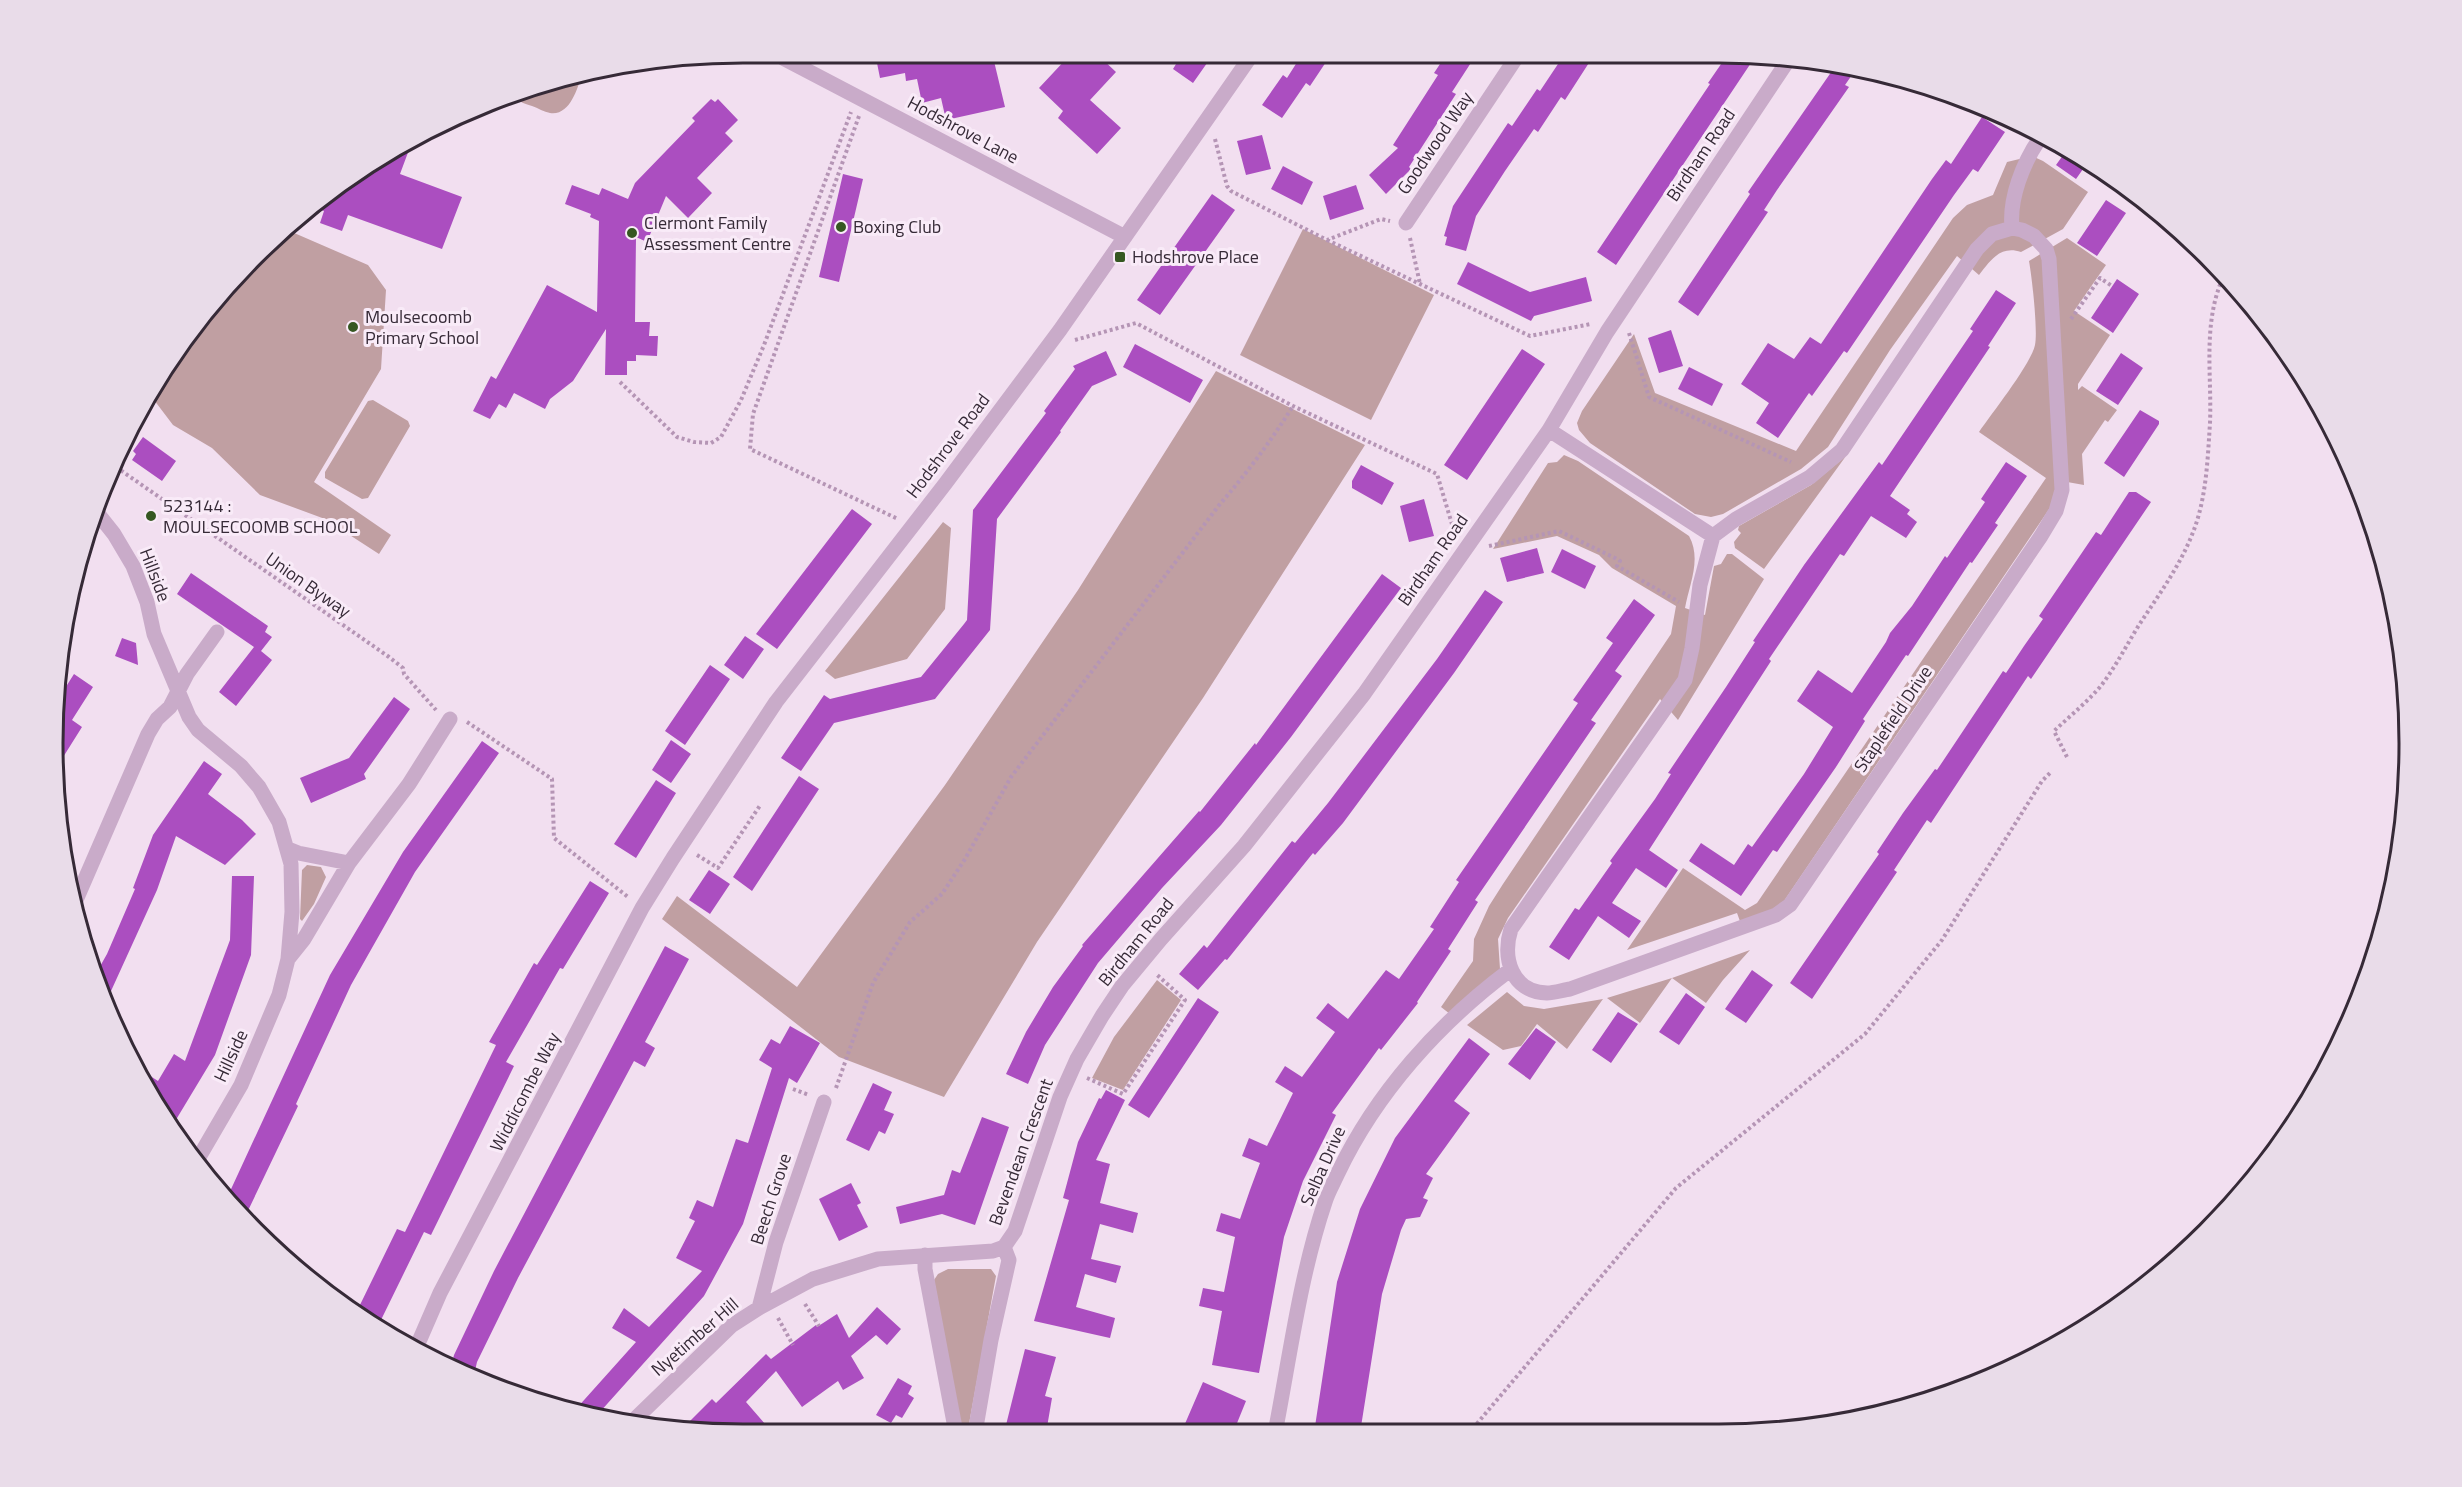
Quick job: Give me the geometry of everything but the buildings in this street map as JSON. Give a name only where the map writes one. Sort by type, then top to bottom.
[{"type":"street","name":"Hodshrove Lane","points":[[793,63],[1125,237]]},
{"type":"street","name":"Hodshrove Road","points":[[673,858],[776,702],[1060,330],[1246,63]]},
{"type":"street","name":"Goodwood Way","points":[[1406,223],[1513,63]]},
{"type":"street","name":"Birdham Road","points":[[1077,1059],[1122,986],[1244,846],[1342,723],[1549,430],[1606,332],[1784,66]]},
{"type":"street","points":[[1510,970],[1508,942],[1514,923],[1544,885],[1685,680],[1701,585],[1713,536],[1736,519],[1810,477],[1842,450],[1982,243],[1998,231],[2013,228],[2011,218],[2019,182],[2037,143]]},
{"type":"street","name":"Staplefield Drive","points":[[1510,970],[1523,984],[1540,992],[1570,989],[1758,922],[1784,910],[1801,889],[1977,630],[2056,511],[2062,490],[2049,259],[2046,249],[2034,236],[2013,228]]},
{"type":"street","points":[[1549,430],[1713,536]]},
{"type":"street","name":"Hillside","points":[[102,518],[133,566],[147,602],[154,634],[178,694],[198,730],[241,766],[259,787],[274,811],[288,849],[293,888],[288,959],[279,995],[250,1065],[201,1154]]},
{"type":"street","points":[[79,891],[148,734],[157,719],[170,707],[187,674],[217,632]]},
{"type":"street","name":"Hillside","points":[[288,959],[304,939],[350,863],[409,784],[447,717]]},
{"type":"street","points":[[288,849],[350,863]]},
{"type":"street","name":"Widdicombe Way","points":[[419,1341],[444,1286],[642,908],[673,858]]},
{"type":"street","name":"Selba Drive","points":[[1277,1424],[1309,1259],[1325,1200],[1346,1156],[1376,1104],[1409,1064],[1445,1027],[1510,970]]},
{"type":"street","name":"Bevendean Crescent","points":[[977,1424],[991,1340],[1009,1260],[1004,1247],[1015,1231],[1060,1097],[1077,1059]]},
{"type":"street","name":"Beech Grove","points":[[759,1308],[776,1242],[824,1102]]},
{"type":"street","name":"Nyetimber Hill","points":[[639,1415],[731,1326],[759,1308],[830,1273],[878,1259],[993,1251],[1004,1247]]},
{"type":"street","points":[[925,1255],[954,1424]]},
{"type":"path","points":[[620,382],[677,437],[694,442],[711,443],[722,437],[741,400],[764,345],[861,98]]},
{"type":"path","points":[[861,98],[753,414],[750,449],[911,526]]},
{"type":"path","points":[[1218,146],[1227,186],[1231,191],[1327,240],[1530,336],[1592,324],[1595,326]]},
{"type":"path","points":[[1327,240],[1381,219],[1406,223],[1420,284]]},
{"type":"path","points":[[2071,319],[2100,278],[2112,286]]},
{"type":"path","points":[[2067,757],[2054,731],[2099,687],[2117,662],[2180,560],[2199,514],[2204,491],[2210,429],[2212,387],[2209,354],[2210,323],[2220,284]]},
{"type":"path","points":[[1060,330],[1074,340],[1137,323],[1293,405],[1437,474],[1454,531],[1470,543]]},
{"type":"path","points":[[1629,333],[1649,397],[1791,462]]},
{"type":"path","points":[[824,1102],[836,1090],[873,983],[910,922],[942,894],[965,859],[1011,777],[1220,504],[1244,476],[1293,405]]},
{"type":"path","name":"Union Byway","points":[[121,470],[389,657],[403,668],[404,674],[431,707],[447,717]]},
{"type":"path","points":[[1488,546],[1559,531],[1615,558],[1620,561],[1617,566],[1679,602]]},
{"type":"path","points":[[447,717],[469,722],[552,779],[554,838],[642,908]]},
{"type":"path","points":[[1478,1424],[1676,1188],[1865,1035],[1941,940],[2042,781],[2052,771]]},
{"type":"path","points":[[682,844],[718,868],[761,804]]},
{"type":"path","points":[[1087,1078],[1123,1094],[1136,1075],[1185,1000],[1156,974]]},
{"type":"path","points":[[793,1089],[810,1095]]},
{"type":"path","points":[[805,1304],[819,1326]]},
{"type":"path","points":[[777,1317],[793,1345]]},
{"type":"shaded area","points":[[579,83],[568,106],[557,113],[520,101]]},
{"type":"shaded area","points":[[2032,156],[2088,192],[2063,229],[2021,252],[2014,250],[2001,253],[1979,275],[1957,256],[1890,350],[1828,447],[1801,469],[1723,514],[1711,517],[1695,514],[1590,443],[1579,430],[1577,423],[1582,411],[1634,334],[1655,393],[1796,451],[1953,218],[1967,205],[1993,195],[2007,162]]},
{"type":"shaded area","points":[[1303,229],[1434,295],[1371,420],[1240,355]]},
{"type":"shaded area","points":[[294,233],[368,265],[386,290],[381,369],[314,482],[391,535],[379,554],[325,519],[260,495],[212,448],[173,425],[155,401],[204,329],[232,295],[262,262]]},
{"type":"shaded area","points":[[2067,238],[2106,265],[2074,311],[2110,335],[2078,384],[2078,390],[2082,386],[2117,410],[2108,422],[2105,420],[2082,454],[2084,485],[2056,480],[2056,499],[1778,910],[1741,924],[1737,913],[1627,950],[1683,868],[1745,910],[1757,903],[2046,478],[1979,432],[2019,376],[2035,345],[2035,316],[2029,261]]},
{"type":"shaded area","points":[[1216,371],[1365,445],[1203,698],[1037,942],[944,1097],[839,1057],[662,919],[677,896],[797,987],[945,785],[1078,590]]},
{"type":"shaded area","points":[[373,400],[408,421],[410,426],[368,498],[362,499],[325,478],[325,472],[368,401]]},
{"type":"shaded area","points":[[1564,455],[1578,461],[1689,536],[1693,545],[1695,563],[1685,608],[1705,615],[1714,566],[1721,564],[1727,554],[1732,554],[1764,579],[1678,720],[1660,699],[1508,918],[1498,939],[1500,969],[1450,1014],[1441,1007],[1473,961],[1474,939],[1489,906],[1671,634],[1676,606],[1612,568],[1599,555],[1557,536],[1493,549],[1548,463],[1557,462]]},
{"type":"shaded area","points":[[1846,456],[1764,569],[1735,548],[1734,542],[1741,533],[1738,530],[1739,526],[1811,485]]},
{"type":"shaded area","points":[[943,522],[951,528],[945,609],[907,659],[835,679],[825,671]]},
{"type":"shaded area","points":[[307,865],[321,867],[326,877],[314,904],[302,921],[300,919],[302,870]]},
{"type":"shaded area","points":[[1750,950],[1706,1003],[1672,978]]},
{"type":"shaded area","points":[[1672,978],[1640,1023],[1607,998]]},
{"type":"shaded area","points":[[1157,980],[1181,1000],[1123,1090],[1092,1078],[1114,1037]]},
{"type":"shaded area","points":[[1507,992],[1524,1006],[1544,1009],[1603,999],[1567,1049],[1537,1024],[1521,1046],[1503,1050],[1467,1025]]},
{"type":"shaded area","points":[[948,1269],[991,1269],[996,1276],[969,1424],[961,1424],[934,1280],[938,1274]]},
{"type":"place","name":"Boxing Club","points":[[841,227]]},
{"type":"place","name":"Clermont Family Assessment Centre","points":[[632,233]]},
{"type":"place","name":"Hodshrove Place","points":[[1120,257]]},
{"type":"place","name":"Moulsecoomb Primary School","points":[[353,327]]},
{"type":"place","name":"523144 : MOULSECOOMB SCHOOL","points":[[151,516]]}]
